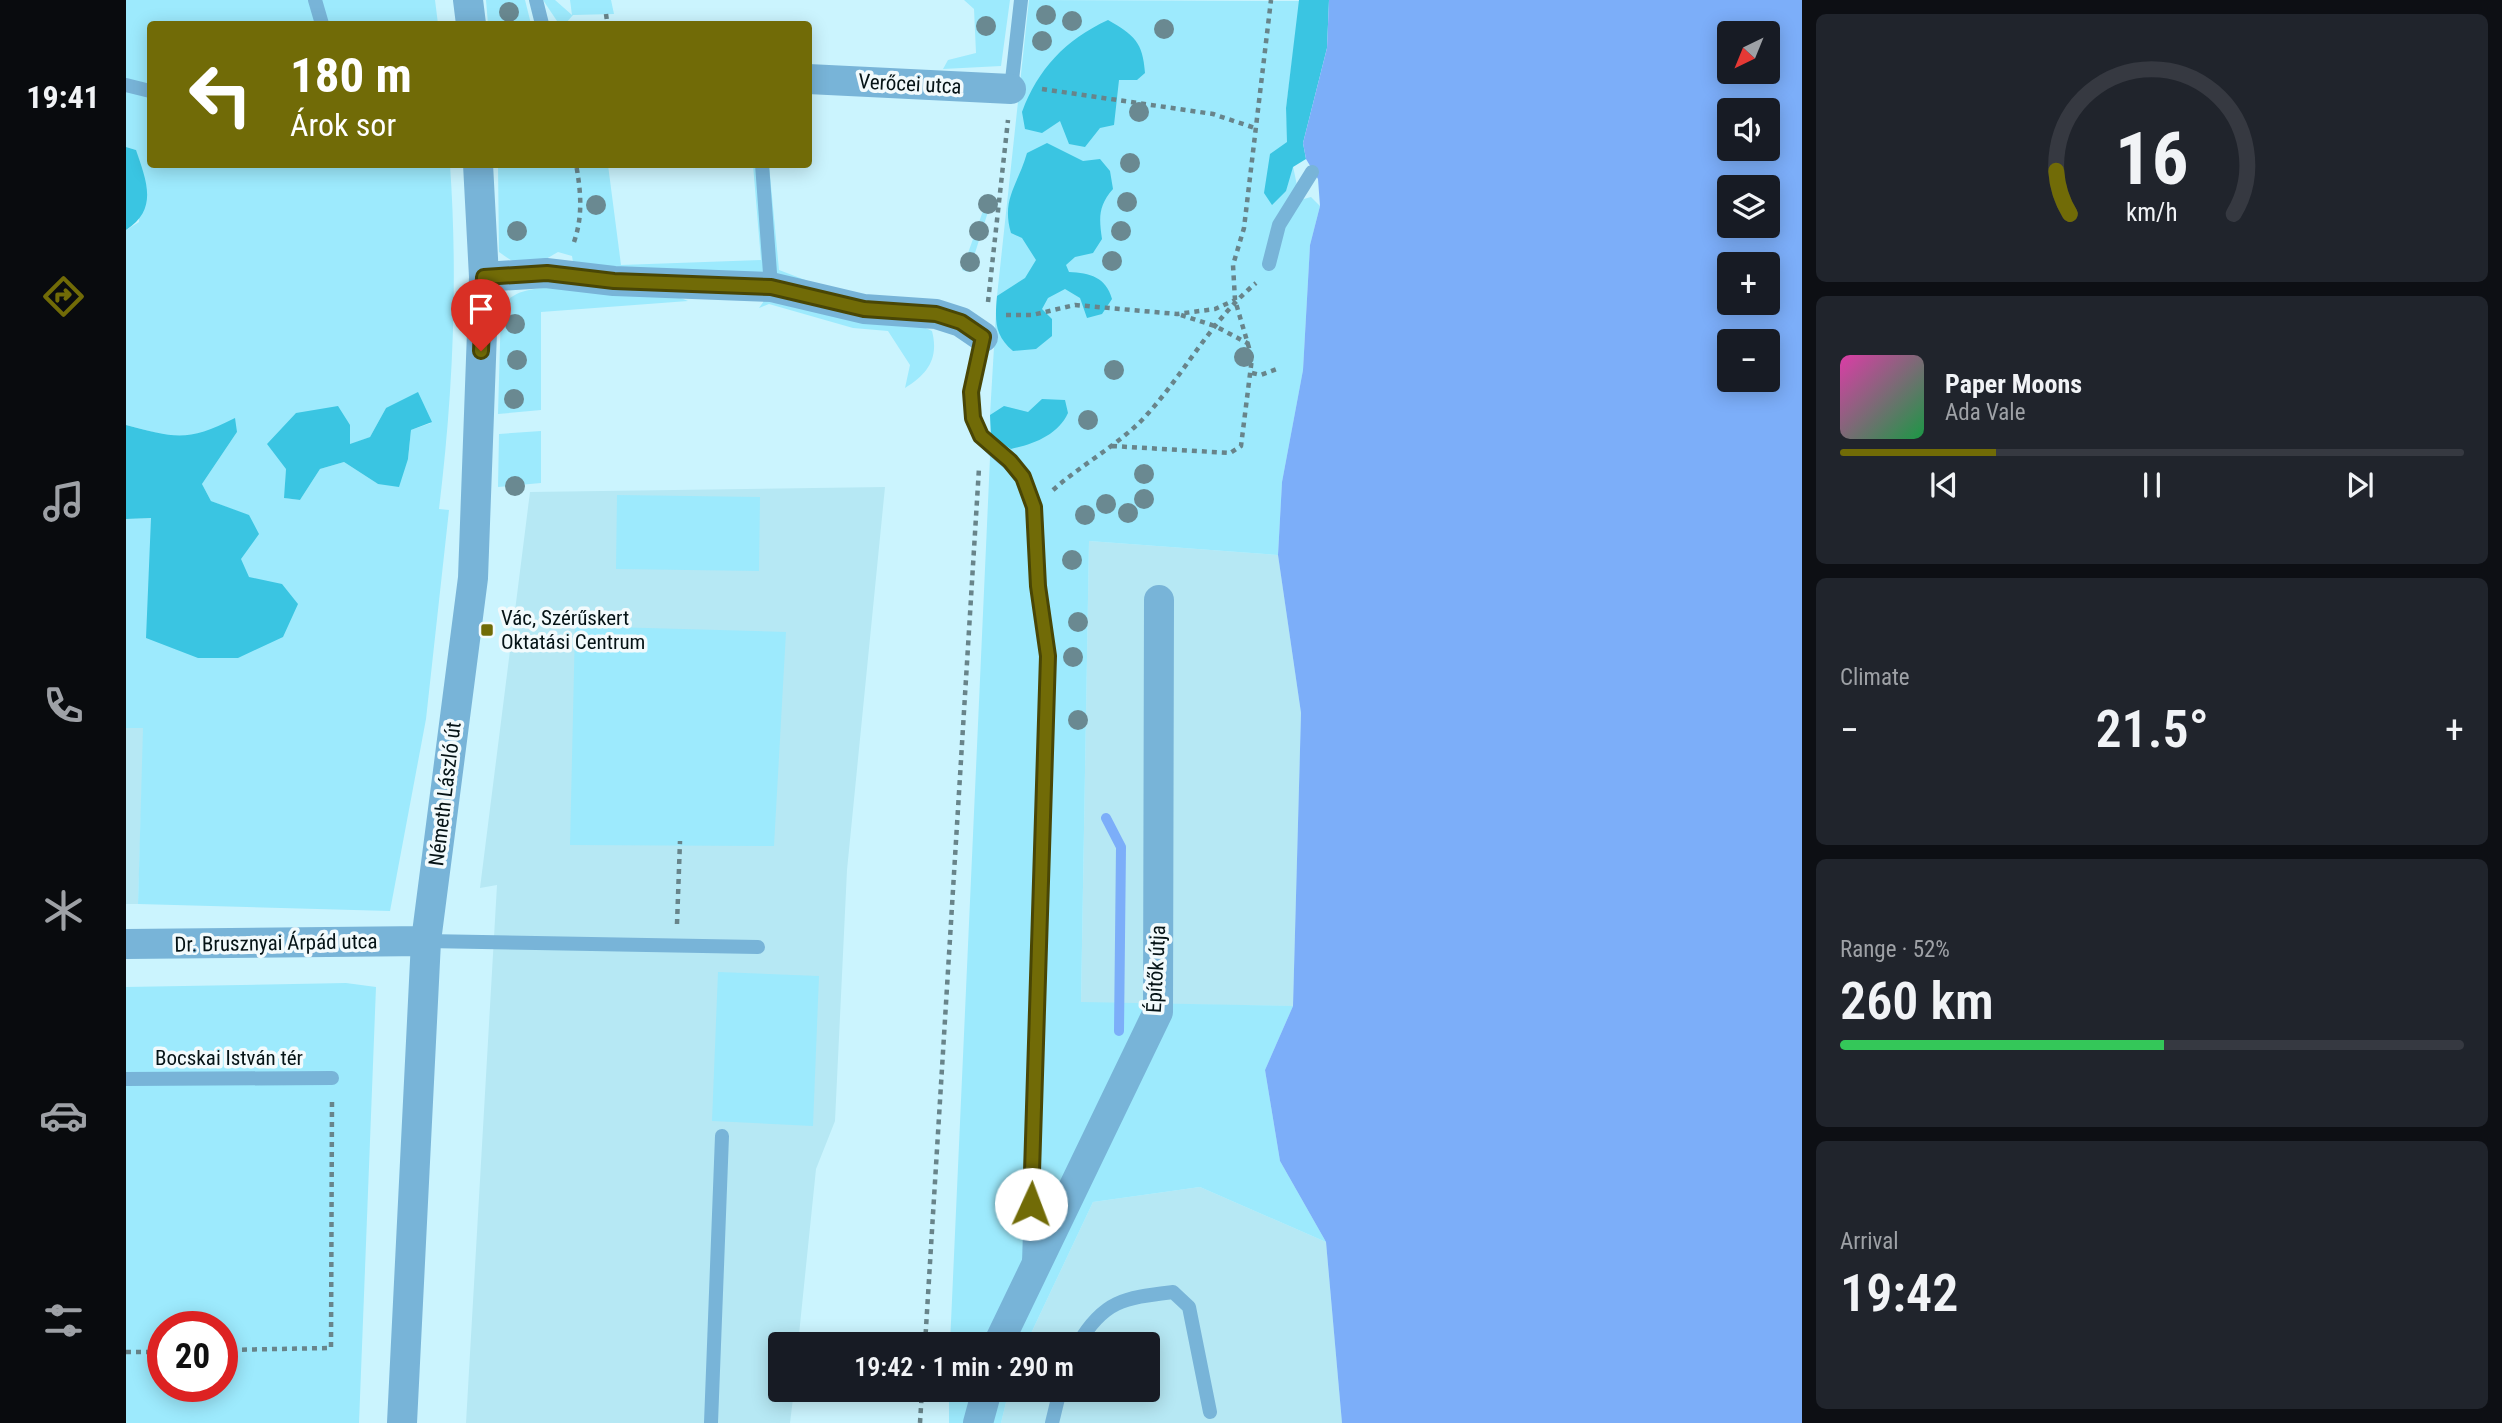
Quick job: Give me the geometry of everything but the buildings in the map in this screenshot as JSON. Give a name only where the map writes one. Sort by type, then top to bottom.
[{"type":"street","points":[[468,0],[471,21]]},
{"type":"street","name":"Verőcei utca","points":[[812,79],[1011,89]]},
{"type":"street","name":"Németh László út","points":[[402,1423],[426,941],[473,578],[484,277],[478,168]]},
{"type":"street","points":[[484,277],[547,273],[614,281],[771,287],[864,309],[936,314],[985,326]]},
{"type":"street","name":"Építők útja","points":[[1004,1332],[1158,1012],[1159,600]]},
{"type":"street","name":"Dr. Brusznyai Árpád utca","points":[[126,944],[426,941]]},
{"type":"street","points":[[978,1423],[983,1402]]},
{"type":"lane","points":[[314,0],[321,21]]},
{"type":"lane","points":[[536,0],[541,21]]},
{"type":"lane","points":[[1011,89],[1021,0]]},
{"type":"lane","points":[[126,85],[147,90]]},
{"type":"lane","points":[[762,168],[771,287]]},
{"type":"lane","points":[[1269,264],[1279,225],[1312,172]]},
{"type":"lane","points":[[985,326],[971,392],[973,418],[981,436],[1010,461],[1023,477],[1034,507],[1048,680],[1043,745],[1028,1282]]},
{"type":"lane","points":[[426,941],[676,948],[758,947]]},
{"type":"lane","name":"Bocskai István tér","points":[[126,1079],[332,1078]]},
{"type":"lane","points":[[711,1423],[722,1136]]},
{"type":"lane","points":[[1085,1332],[1092,1320],[1126,1297],[1173,1292],[1189,1307],[1210,1412]]},
{"type":"lane","points":[[1052,1423],[1057,1402]]},
{"type":"path","points":[[1112,446],[1230,453],[1241,446],[1252,373],[1249,344],[1235,300],[1233,265],[1244,228],[1271,0]]},
{"type":"path","points":[[606,14],[607,21]]},
{"type":"path","points":[[1249,344],[1215,326],[1177,314],[1075,305],[1062,311],[985,326],[1011,89],[1053,89],[1102,99],[1213,114],[1255,128]]},
{"type":"path","points":[[573,242],[580,224],[581,201],[577,168]]},
{"type":"path","points":[[1034,507],[1072,473],[1112,446],[1141,421],[1171,386],[1235,300],[1258,281],[1269,264]]},
{"type":"path","points":[[1177,314],[1215,309],[1235,300]]},
{"type":"path","points":[[1252,373],[1261,375],[1277,369]]},
{"type":"path","points":[[926,1332],[981,436]]},
{"type":"path","points":[[676,948],[680,841]]},
{"type":"path","points":[[238,1350],[331,1348],[332,1078]]},
{"type":"path","points":[[126,1352],[147,1352]]},
{"type":"path","points":[[920,1423],[921,1402]]},
{"type":"shaded area","points":[[126,0],[435,0],[438,21],[147,21],[147,168],[450,168],[454,251],[453,337],[439,509],[449,510],[426,719],[390,911],[138,904],[143,728],[126,728],[126,519],[247,515],[211,501],[202,484],[237,432],[172,437],[126,425],[126,230],[139,222],[136,150],[126,147]],"holes":[[[386,408],[431,423],[411,430],[408,459],[378,484],[344,462],[320,469],[300,500],[285,498],[286,469],[370,437]]]},
{"type":"shaded area","points":[[486,0],[525,0],[530,21],[488,21]]},
{"type":"shaded area","points":[[543,0],[555,0],[572,15],[570,0],[611,0],[614,14],[573,15],[568,21],[557,21]]},
{"type":"shaded area","points":[[964,0],[1010,0],[1001,66],[943,69],[948,60],[976,53],[974,9]]},
{"type":"shaded area","points":[[1029,0],[1300,1],[1286,108],[1288,142],[1300,200],[1311,197],[1320,206],[1310,245],[1303,370],[1282,482],[1278,555],[1089,541],[1081,1002],[1293,1006],[1265,1070],[1280,1161],[1326,1242],[1200,1187],[1093,1202],[1032,1332],[951,1332],[990,415],[997,296]]},
{"type":"shaded area","points":[[1299,0],[1329,0],[1327,48],[1303,143],[1306,159],[1293,167],[1286,191],[1272,205],[1264,193],[1270,154],[1287,142],[1286,108]]},
{"type":"shaded area","points":[[1329,0],[1802,0],[1802,1423],[1342,1423],[1326,1242],[1280,1161],[1265,1070],[1293,1006],[1301,713],[1278,555],[1282,482],[1303,370],[1310,245],[1320,206],[1318,179],[1306,159],[1303,143],[1327,48]]},
{"type":"shaded area","points":[[1108,20],[1136,41],[1142,54],[1145,73],[1137,80],[1119,80],[1114,125],[1100,128],[1085,147],[1069,144],[1060,121],[1042,133],[1025,129],[1022,112],[1045,69],[1066,47]]},
{"type":"shaded area","points":[[1047,143],[1083,161],[1100,159],[1110,171],[1113,189],[1101,212],[1102,239],[1093,253],[1075,257],[1066,265],[1069,272],[1090,275],[1101,281],[1112,299],[1102,314],[1087,318],[1080,298],[1065,289],[1048,298],[1042,309],[1052,319],[1052,336],[1036,349],[1013,351],[999,333],[997,296],[1025,278],[1036,260],[1022,238],[1011,233],[1008,221],[1009,201],[1027,153]]},
{"type":"shaded area","points":[[126,147],[136,150],[147,193],[143,213],[126,230]]},
{"type":"shaded area","points":[[498,168],[608,168],[621,265],[761,260],[753,168],[769,168],[779,270],[842,294],[574,268],[572,256],[558,252],[534,264],[522,265],[499,252]]},
{"type":"shaded area","points":[[989,194],[993,196],[969,272],[962,270]]},
{"type":"shaded area","points":[[564,287],[671,294],[688,301],[541,312],[541,410],[498,414],[501,309],[512,296],[528,290]]},
{"type":"shaded area","points":[[764,301],[917,324],[932,331],[933,357],[920,377],[905,388],[910,365],[888,331],[853,328],[769,304],[759,308]]},
{"type":"shaded area","points":[[418,392],[432,422],[411,430],[408,459],[399,487],[378,484],[344,462],[320,469],[300,500],[284,498],[286,469],[267,444],[296,413],[338,406],[350,425],[350,444],[370,437],[386,408]]},
{"type":"shaded area","points":[[1042,399],[1065,400],[1068,413],[1052,433],[1011,449],[991,436],[990,415],[1004,406],[1028,412]]},
{"type":"shaded area","points":[[235,418],[237,432],[202,484],[211,501],[249,515],[259,534],[241,559],[249,577],[282,584],[298,604],[283,637],[238,658],[198,658],[146,638],[151,518],[126,519],[126,425],[157,433],[181,435],[205,431]]},
{"type":"shaded area","points":[[541,431],[541,483],[498,487],[499,434]]},
{"type":"shaded area","points":[[885,487],[847,870],[835,1121],[816,1169],[799,1332],[768,1332],[768,1402],[793,1402],[790,1423],[466,1423],[497,885],[480,888],[530,492]]},
{"type":"shaded area","points":[[617,495],[760,497],[759,571],[616,569]]},
{"type":"shaded area","points":[[151,518],[138,904],[126,904],[126,519]]},
{"type":"shaded area","points":[[1089,541],[1278,555],[1301,713],[1293,1006],[1081,1003]]},
{"type":"shaded area","points":[[575,626],[786,632],[774,846],[570,845]]},
{"type":"shaded area","points":[[718,972],[819,976],[813,1126],[712,1121]]},
{"type":"shaded area","points":[[346,983],[376,987],[359,1423],[126,1423],[126,987]]},
{"type":"shaded area","points":[[1200,1187],[1326,1242],[1342,1423],[1001,1423],[1006,1402],[1160,1402],[1160,1332],[1032,1332],[1093,1202]]},
{"type":"shaded area","points":[[949,1402],[1006,1402],[1001,1423],[949,1423]]},
{"type":"waterway","points":[[1106,818],[1121,847],[1119,1031]]},
{"type":"place","name":"Vác, Szérűskert Oktatási Centrum","points":[[487,630]]},
{"type":"route","points":[[481,351],[484,277],[547,273],[614,281],[771,287],[864,309],[936,314],[961,322],[983,337],[974,368],[971,392],[973,418],[981,436],[1010,461],[1023,477],[1034,507],[1038,586],[1048,656],[1043,745],[1031,1204]]}]
